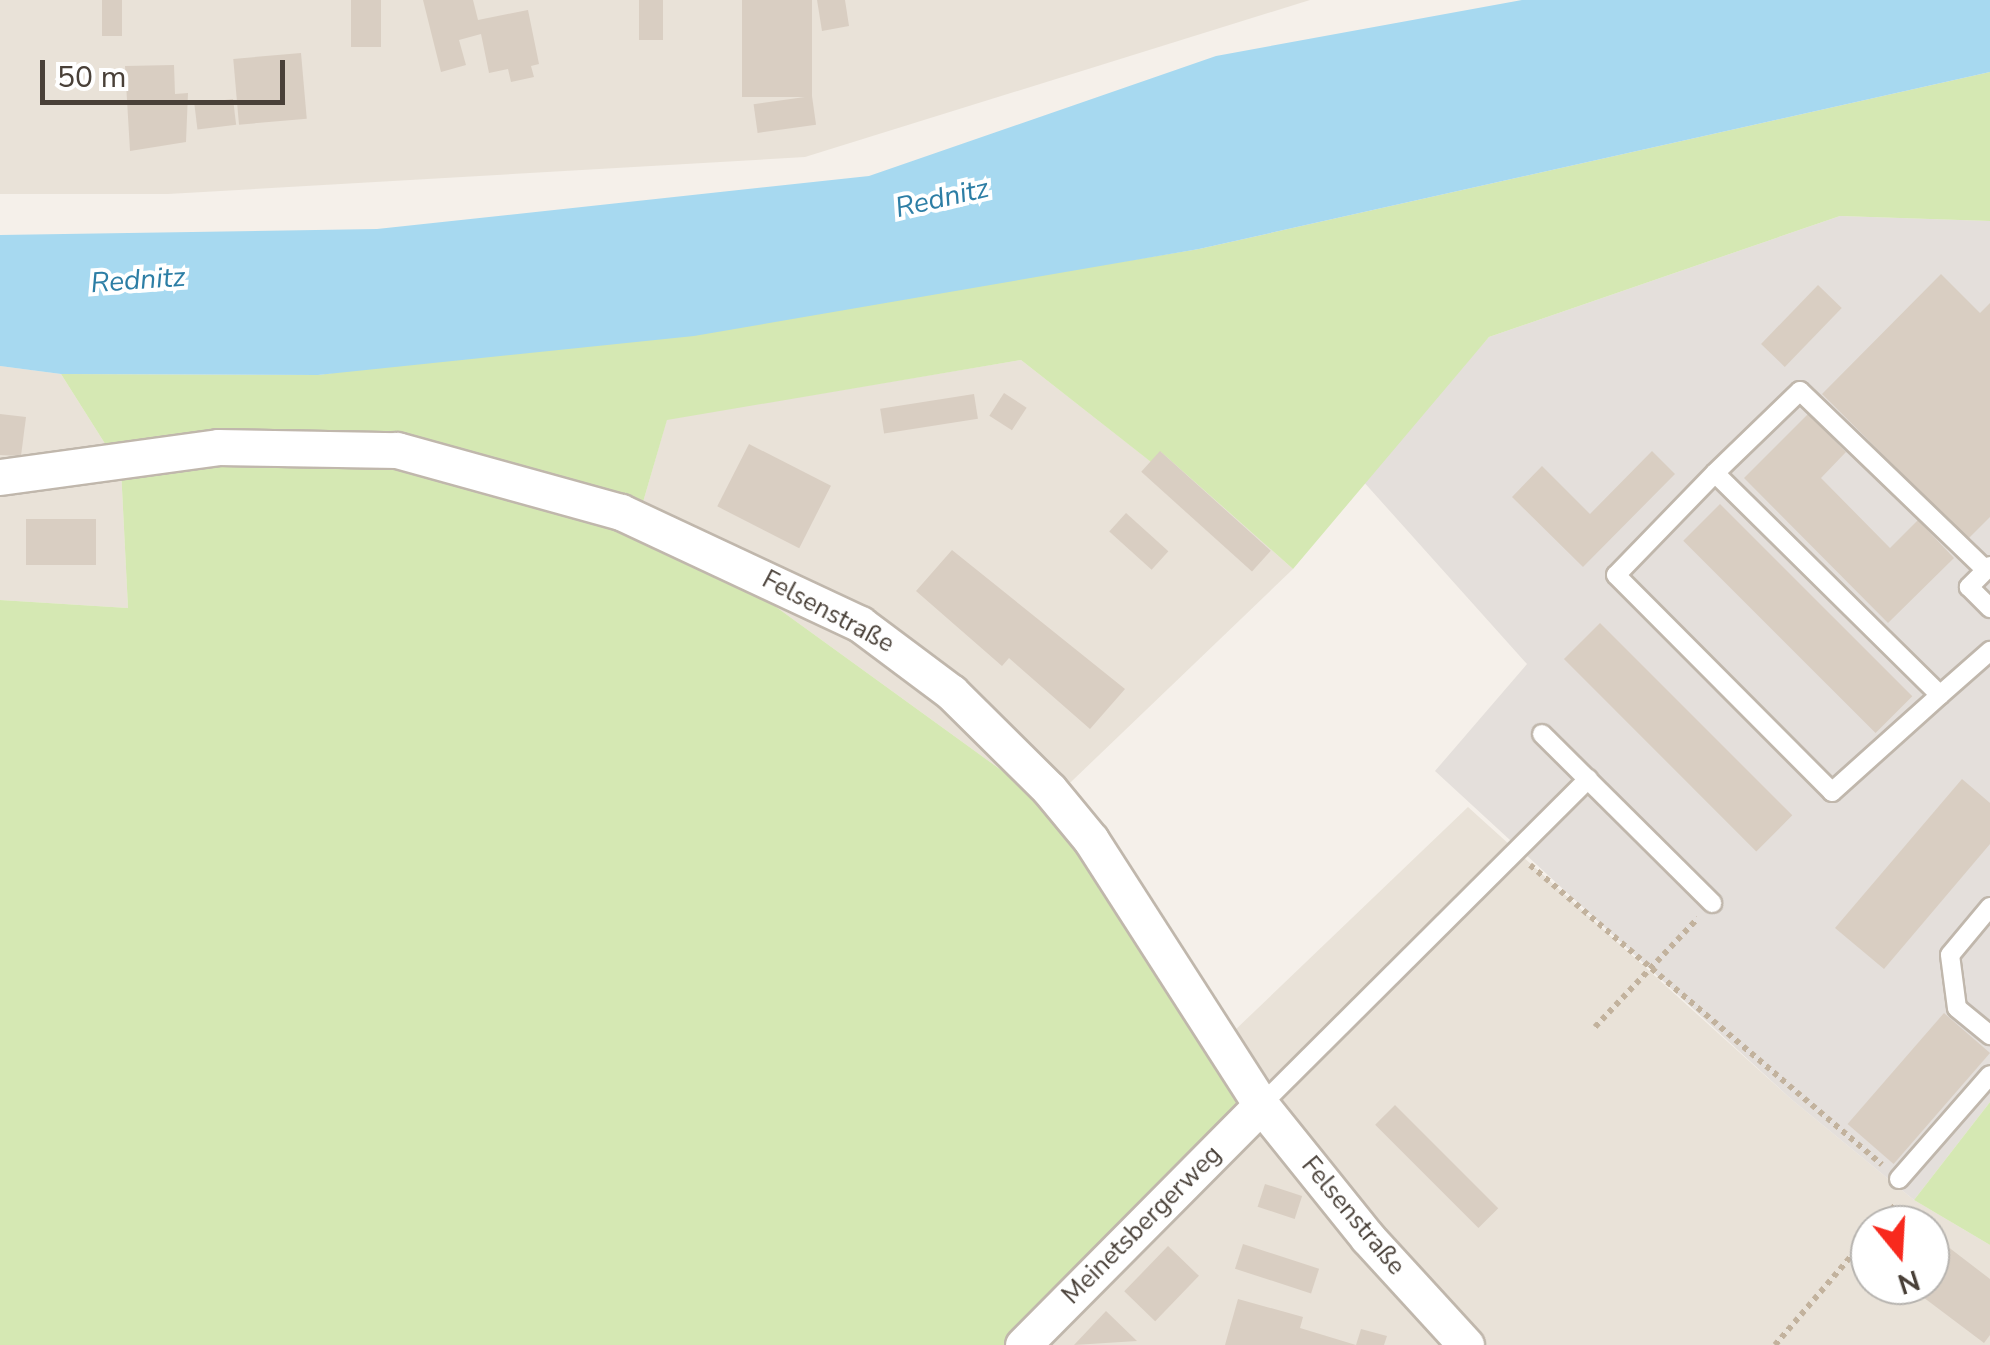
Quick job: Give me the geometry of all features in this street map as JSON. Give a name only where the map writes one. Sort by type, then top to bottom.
[{"type":"street","name":"Felsenstraße","points":[[0,476],[119,464],[218,447],[397,450],[621,512],[802,594],[904,654],[1049,790],[1091,840],[1261,1105],[1368,1238],[1466,1345]]},
{"type":"street","name":"Meinetsbergerweg","points":[[1023,1345],[1261,1105]]},
{"type":"lane","points":[[1990,608],[1970,586],[1988,568],[1800,391],[1714,473],[1616,576],[1832,792],[1990,650]]},
{"type":"lane","points":[[1714,473],[1940,695]]},
{"type":"lane","points":[[1542,734],[1712,903]]},
{"type":"lane","points":[[1261,1105],[1588,779]]},
{"type":"lane","points":[[1990,907],[1950,955],[1957,1008],[1990,1035]]},
{"type":"lane","points":[[1900,1179],[1990,1075]]},
{"type":"path","points":[[1515,852],[1900,1179],[1900,1200],[1896,1205]]},
{"type":"path","points":[[1595,1027],[1712,903]]},
{"type":"path","points":[[1775,1345],[1850,1257]]},
{"type":"shaded area","points":[[0,0],[1310,0],[805,157],[168,194],[0,194]]},
{"type":"shaded area","points":[[1840,216],[1990,221],[1990,1102],[1914,1200],[1791,1099],[1435,771],[1527,664],[1362,480],[1489,337]]},
{"type":"shaded area","points":[[1021,360],[1150,461],[1160,451],[1293,569],[1048,804],[641,509],[667,419]]},
{"type":"shaded area","points":[[0,366],[61,374],[121,469],[128,608],[0,600]]},
{"type":"shaded area","points":[[1468,807],[1791,1099],[1922,1205],[1850,1205],[1850,1305],[1950,1305],[1950,1221],[1990,1245],[1990,1345],[1007,1345],[1210,1054]]},
{"type":"green space","points":[[1990,72],[1990,221],[1840,216],[1489,337],[1293,569],[1161,452],[1151,462],[1021,360],[667,420],[641,509],[1048,804],[1246,1108],[1006,1345],[0,1345],[0,600],[128,608],[121,469],[61,374],[318,375],[1004,281],[1199,249]]},
{"type":"green space","points":[[1990,1102],[1990,1245],[1950,1221],[1950,1205],[1922,1205],[1914,1200]]},
{"type":"water","name":"Rednitz","points":[[1522,0],[1990,0],[1990,72],[1199,249],[694,336],[318,375],[61,374],[0,366],[0,235],[377,229],[869,176],[1216,56]]},
{"type":"building","points":[[102,0],[122,0],[122,36],[102,36]]},
{"type":"building","points":[[351,0],[381,0],[381,47],[351,47]]},
{"type":"building","points":[[423,0],[473,0],[478,20],[528,10],[539,64],[531,66],[534,77],[511,82],[508,69],[489,73],[481,34],[459,40],[466,65],[441,72]]},
{"type":"building","points":[[639,0],[663,0],[663,40],[639,40]]},
{"type":"building","points":[[742,0],[812,0],[812,97],[742,97]]},
{"type":"building","points":[[817,0],[845,0],[849,26],[822,31]]},
{"type":"building","points":[[301,53],[307,119],[239,125],[233,59]]},
{"type":"building","points":[[174,65],[175,94],[188,93],[186,142],[130,151],[125,66]]},
{"type":"building","points":[[812,96],[816,125],[758,133],[754,104]]},
{"type":"building","points":[[233,99],[236,125],[197,130],[194,104]]},
{"type":"building","points":[[1941,274],[1980,313],[1990,303],[1990,517],[1968,539],[1822,394]]},
{"type":"building","points":[[1818,285],[1842,308],[1785,367],[1761,344]]},
{"type":"building","points":[[1004,393],[1027,408],[1012,430],[989,416]]},
{"type":"building","points":[[974,394],[978,419],[884,434],[880,409]]},
{"type":"building","points":[[0,414],[26,417],[21,456],[0,455]]},
{"type":"building","points":[[1808,414],[1846,452],[1821,478],[1890,548],[1918,520],[1954,558],[1888,623],[1744,478]]},
{"type":"building","points":[[749,444],[831,486],[799,548],[717,506]]},
{"type":"building","points":[[1160,451],[1271,551],[1252,572],[1141,472]]},
{"type":"building","points":[[1652,451],[1675,474],[1583,567],[1512,497],[1542,466],[1590,514]]},
{"type":"building","points":[[1720,504],[1912,696],[1876,733],[1683,541]]},
{"type":"building","points":[[1126,513],[1168,551],[1152,570],[1109,532]]},
{"type":"building","points":[[26,519],[96,519],[96,565],[26,565]]},
{"type":"building","points":[[952,550],[1125,689],[1090,729],[1009,658],[1002,666],[916,591]]},
{"type":"building","points":[[1600,623],[1792,815],[1756,851],[1564,659]]},
{"type":"building","points":[[1962,779],[1990,803],[1990,844],[1884,969],[1835,928]]},
{"type":"building","points":[[1944,1013],[1990,1053],[1894,1164],[1848,1124]]},
{"type":"building","points":[[1395,1105],[1498,1208],[1478,1228],[1375,1125]]},
{"type":"building","points":[[1265,1184],[1302,1196],[1295,1219],[1258,1207]]},
{"type":"building","points":[[1243,1244],[1319,1269],[1311,1293],[1235,1269]]},
{"type":"building","points":[[1168,1246],[1199,1276],[1155,1321],[1124,1291]]},
{"type":"building","points":[[1950,1248],[1990,1279],[1990,1335],[1984,1343],[1934,1305],[1950,1305]]},
{"type":"building","points":[[1238,1299],[1303,1317],[1300,1328],[1356,1345],[1225,1345]]},
{"type":"building","points":[[1106,1311],[1137,1341],[1074,1345]]},
{"type":"building","points":[[1361,1329],[1387,1336],[1384,1345],[1356,1345]]}]
